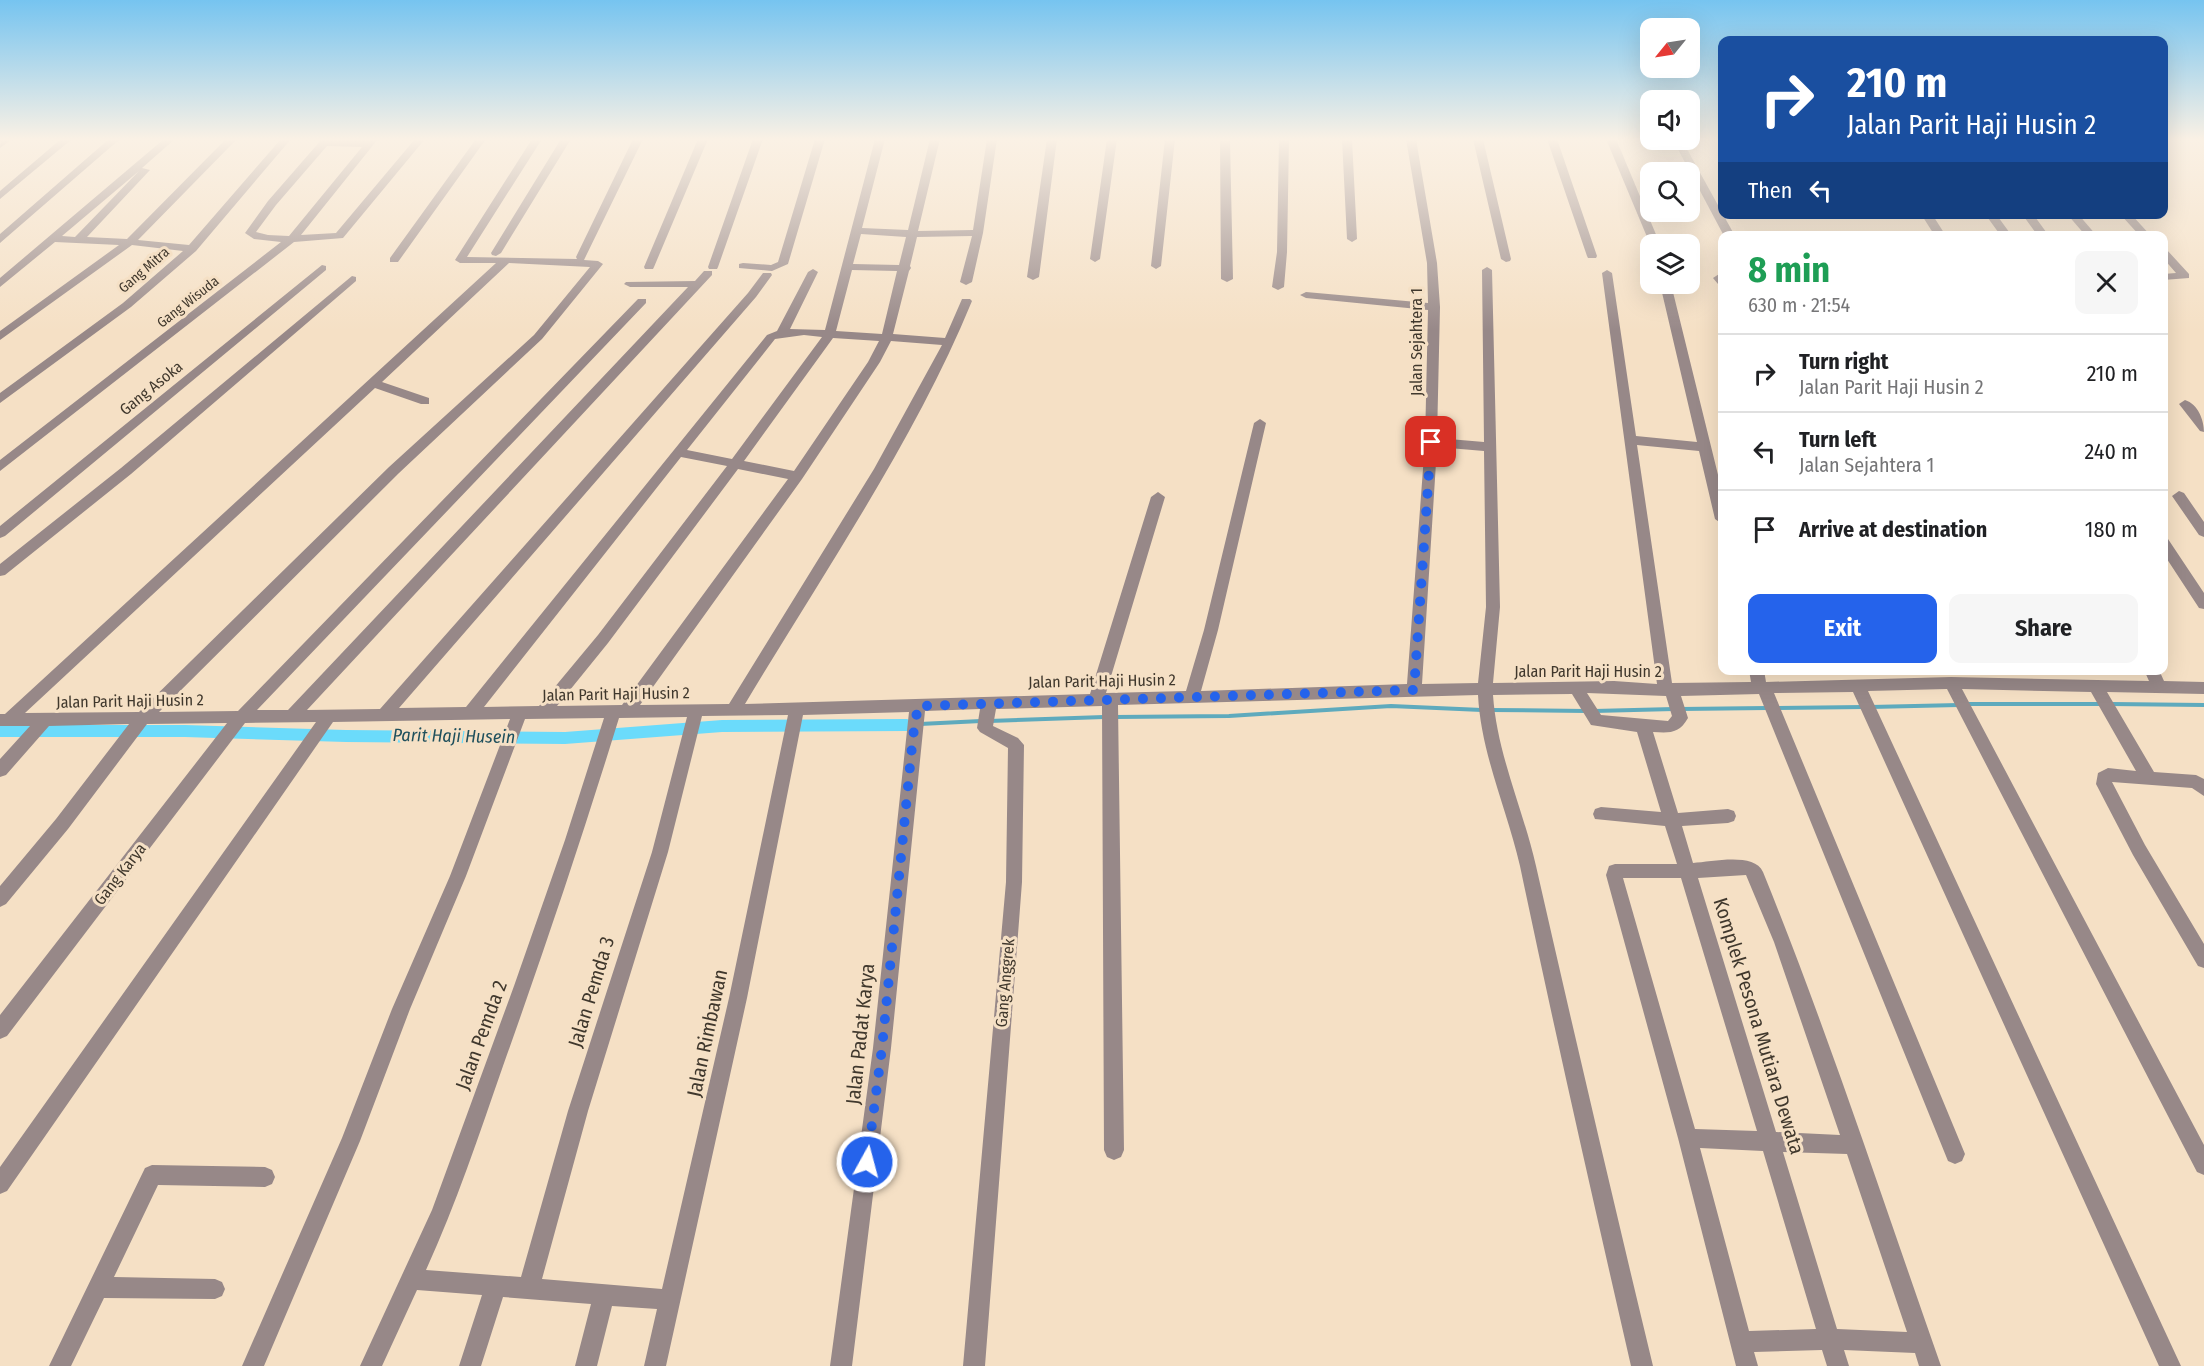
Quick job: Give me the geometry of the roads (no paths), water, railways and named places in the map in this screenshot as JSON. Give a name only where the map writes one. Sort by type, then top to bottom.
[{"type":"street","points":[[0,240],[42,203]]},
{"type":"street","points":[[0,284],[95,203]]},
{"type":"street","points":[[79,239],[114,203]]},
{"type":"street","points":[[0,336],[130,242],[169,203]]},
{"type":"street","name":"Gang Mitra","points":[[0,399],[127,305],[192,249],[232,203]]},
{"type":"street","points":[[272,203],[250,232],[267,237],[339,236],[367,203]]},
{"type":"street","name":"Gang Wisuda","points":[[0,467],[293,238],[322,203]]},
{"type":"street","points":[[394,260],[435,203]]},
{"type":"street","points":[[0,899],[140,723],[394,470],[538,337],[598,264],[501,256],[460,260],[496,203]]},
{"type":"street","points":[[4,720],[340,410],[373,383],[501,256],[531,203]]},
{"type":"street","points":[[580,257],[607,203]]},
{"type":"street","points":[[649,267],[676,203]]},
{"type":"street","points":[[291,717],[696,284],[714,269],[736,203]]},
{"type":"street","points":[[743,266],[772,268],[783,264],[801,203]]},
{"type":"street","points":[[543,713],[603,639],[830,334],[863,203]]},
{"type":"street","points":[[620,712],[797,476],[874,362],[887,337],[921,203]]},
{"type":"street","points":[[966,282],[983,203]]},
{"type":"street","points":[[1034,277],[1044,203]]},
{"type":"street","points":[[1095,259],[1103,203]]},
{"type":"street","points":[[1156,266],[1163,203]]},
{"type":"street","points":[[1226,203],[1227,279]]},
{"type":"street","points":[[1278,287],[1282,252],[1283,203]]},
{"type":"street","points":[[1350,203],[1352,239]]},
{"type":"street","name":"Jalan Sejahtera 1","points":[[1414,690],[1431,442],[1434,307],[1432,263],[1422,203]]},
{"type":"street","points":[[1493,203],[1506,259]]},
{"type":"street","points":[[1574,203],[1592,256]]},
{"type":"street","points":[[1638,203],[1651,234]]},
{"type":"street","points":[[1994,219],[2003,231]]},
{"type":"street","points":[[2030,219],[2040,231]]},
{"type":"street","points":[[2077,219],[2087,231]]},
{"type":"street","points":[[2130,219],[2141,231]]},
{"type":"street","points":[[856,231],[914,234],[978,233]]},
{"type":"street","points":[[52,239],[130,242],[192,249]]},
{"type":"street","points":[[2168,257],[2185,276],[2168,277]]},
{"type":"street","points":[[695,267],[714,269]]},
{"type":"street","points":[[846,267],[906,268]]},
{"type":"street","name":"Gang Asoka","points":[[0,533],[322,268]]},
{"type":"street","points":[[1487,270],[1493,607],[1486,705],[1527,862],[1577,1092],[1642,1366]]},
{"type":"street","points":[[782,333],[813,272]]},
{"type":"street","points":[[1576,688],[1595,719],[1643,726],[1671,727],[1680,718],[1671,694],[1629,440],[1607,273]]},
{"type":"street","points":[[384,715],[767,275]]},
{"type":"street","points":[[0,571],[126,471],[352,279]]},
{"type":"street","points":[[630,284],[696,284]]},
{"type":"street","points":[[1668,294],[1718,501]]},
{"type":"street","points":[[1306,295],[1434,307]]},
{"type":"street","name":"Gang Karya","points":[[0,1030],[231,729],[642,301]]},
{"type":"street","points":[[733,710],[880,469],[949,342],[966,301]]},
{"type":"street","points":[[470,714],[771,337],[782,333],[830,334],[949,342]]},
{"type":"street","points":[[373,383],[425,401]]},
{"type":"street","points":[[2186,404],[2204,428]]},
{"type":"street","points":[[1192,696],[1211,630],[1260,423]]},
{"type":"street","points":[[1629,440],[1706,447]]},
{"type":"street","points":[[1431,442],[1489,447]]},
{"type":"street","points":[[678,452],[797,476]]},
{"type":"street","points":[[2179,496],[2204,532]]},
{"type":"street","points":[[1114,1150],[1107,709],[1158,497]]},
{"type":"street","points":[[2168,550],[2204,604]]},
{"type":"street","points":[[1758,675],[1955,1154]]},
{"type":"street","points":[[2154,675],[2160,687]]},
{"type":"street","name":"Jalan Parit Haji Husin 2","points":[[4,720],[38,727],[140,723],[231,729],[291,717],[320,728],[384,715],[470,714],[515,728],[543,713],[620,712],[695,718],[733,710],[917,711],[988,705],[1107,709],[1192,696],[1414,690],[1486,705],[1576,688],[1767,697],[1863,695],[1875,677],[1951,683],[1969,677],[2097,688],[2204,688]]},
{"type":"street","points":[[1951,683],[2204,1165]]},
{"type":"street","points":[[2097,688],[2149,778]]},
{"type":"street","points":[[1863,695],[2170,1366]]},
{"type":"street","name":"Gang Anggrek","points":[[974,1366],[981,1258],[1014,882],[1016,744],[985,728],[988,705]]},
{"type":"street","name":"Jalan Rimbawan","points":[[655,1366],[738,998],[797,710]]},
{"type":"street","name":"Jalan Padat Karya","points":[[841,1366],[882,1048],[917,711]]},
{"type":"street","name":"Jalan Pemda 2","points":[[371,1366],[441,1214],[523,986],[606,737],[620,712]]},
{"type":"street","name":"Jalan Pemda 3","points":[[529,1287],[581,1100],[660,852],[695,718]]},
{"type":"street","name":"Komplek Pesona Mutiara Dewata","points":[[1643,726],[1838,1366]]},
{"type":"street","points":[[0,770],[38,727]]},
{"type":"street","points":[[0,1184],[320,728]]},
{"type":"street","points":[[253,1366],[350,1141],[401,1009],[458,876],[515,728]]},
{"type":"street","points":[[2204,789],[2196,783],[2108,775],[2104,778],[2104,784],[2139,850],[2204,960]]},
{"type":"street","points":[[1601,814],[1672,820],[1728,816]]},
{"type":"street","points":[[1747,1366],[1688,1138],[1614,875],[1618,870],[1689,871],[1749,867],[1755,872],[1784,942],[1930,1366]]},
{"type":"street","points":[[1688,1138],[1855,1145]]},
{"type":"street","points":[[60,1366],[152,1175],[265,1177]]},
{"type":"street","points":[[411,1279],[670,1300]]},
{"type":"street","points":[[470,1366],[496,1286]]},
{"type":"street","points":[[98,1287],[215,1289]]},
{"type":"street","points":[[586,1366],[604,1296]]},
{"type":"street","points":[[1740,1342],[1829,1339],[1923,1343]]},
{"type":"waterway","points":[[1966,704],[2103,704]]},
{"type":"waterway","points":[[2110,704],[2204,705]]},
{"type":"waterway","points":[[1870,707],[1959,705]]},
{"type":"waterway","points":[[1115,717],[1229,716],[1391,706],[1482,710]]},
{"type":"waterway","points":[[1777,708],[1863,707]]},
{"type":"waterway","points":[[1681,709],[1767,708]]},
{"type":"waterway","points":[[1594,711],[1674,709]]},
{"type":"waterway","points":[[1490,710],[1587,711]]},
{"type":"waterway","points":[[989,721],[1104,717]]},
{"type":"waterway","points":[[920,724],[981,721]]},
{"type":"waterway","name":"Parit Haji Husein","points":[[0,731],[185,731],[346,736],[565,738],[722,726],[907,725]]}]
